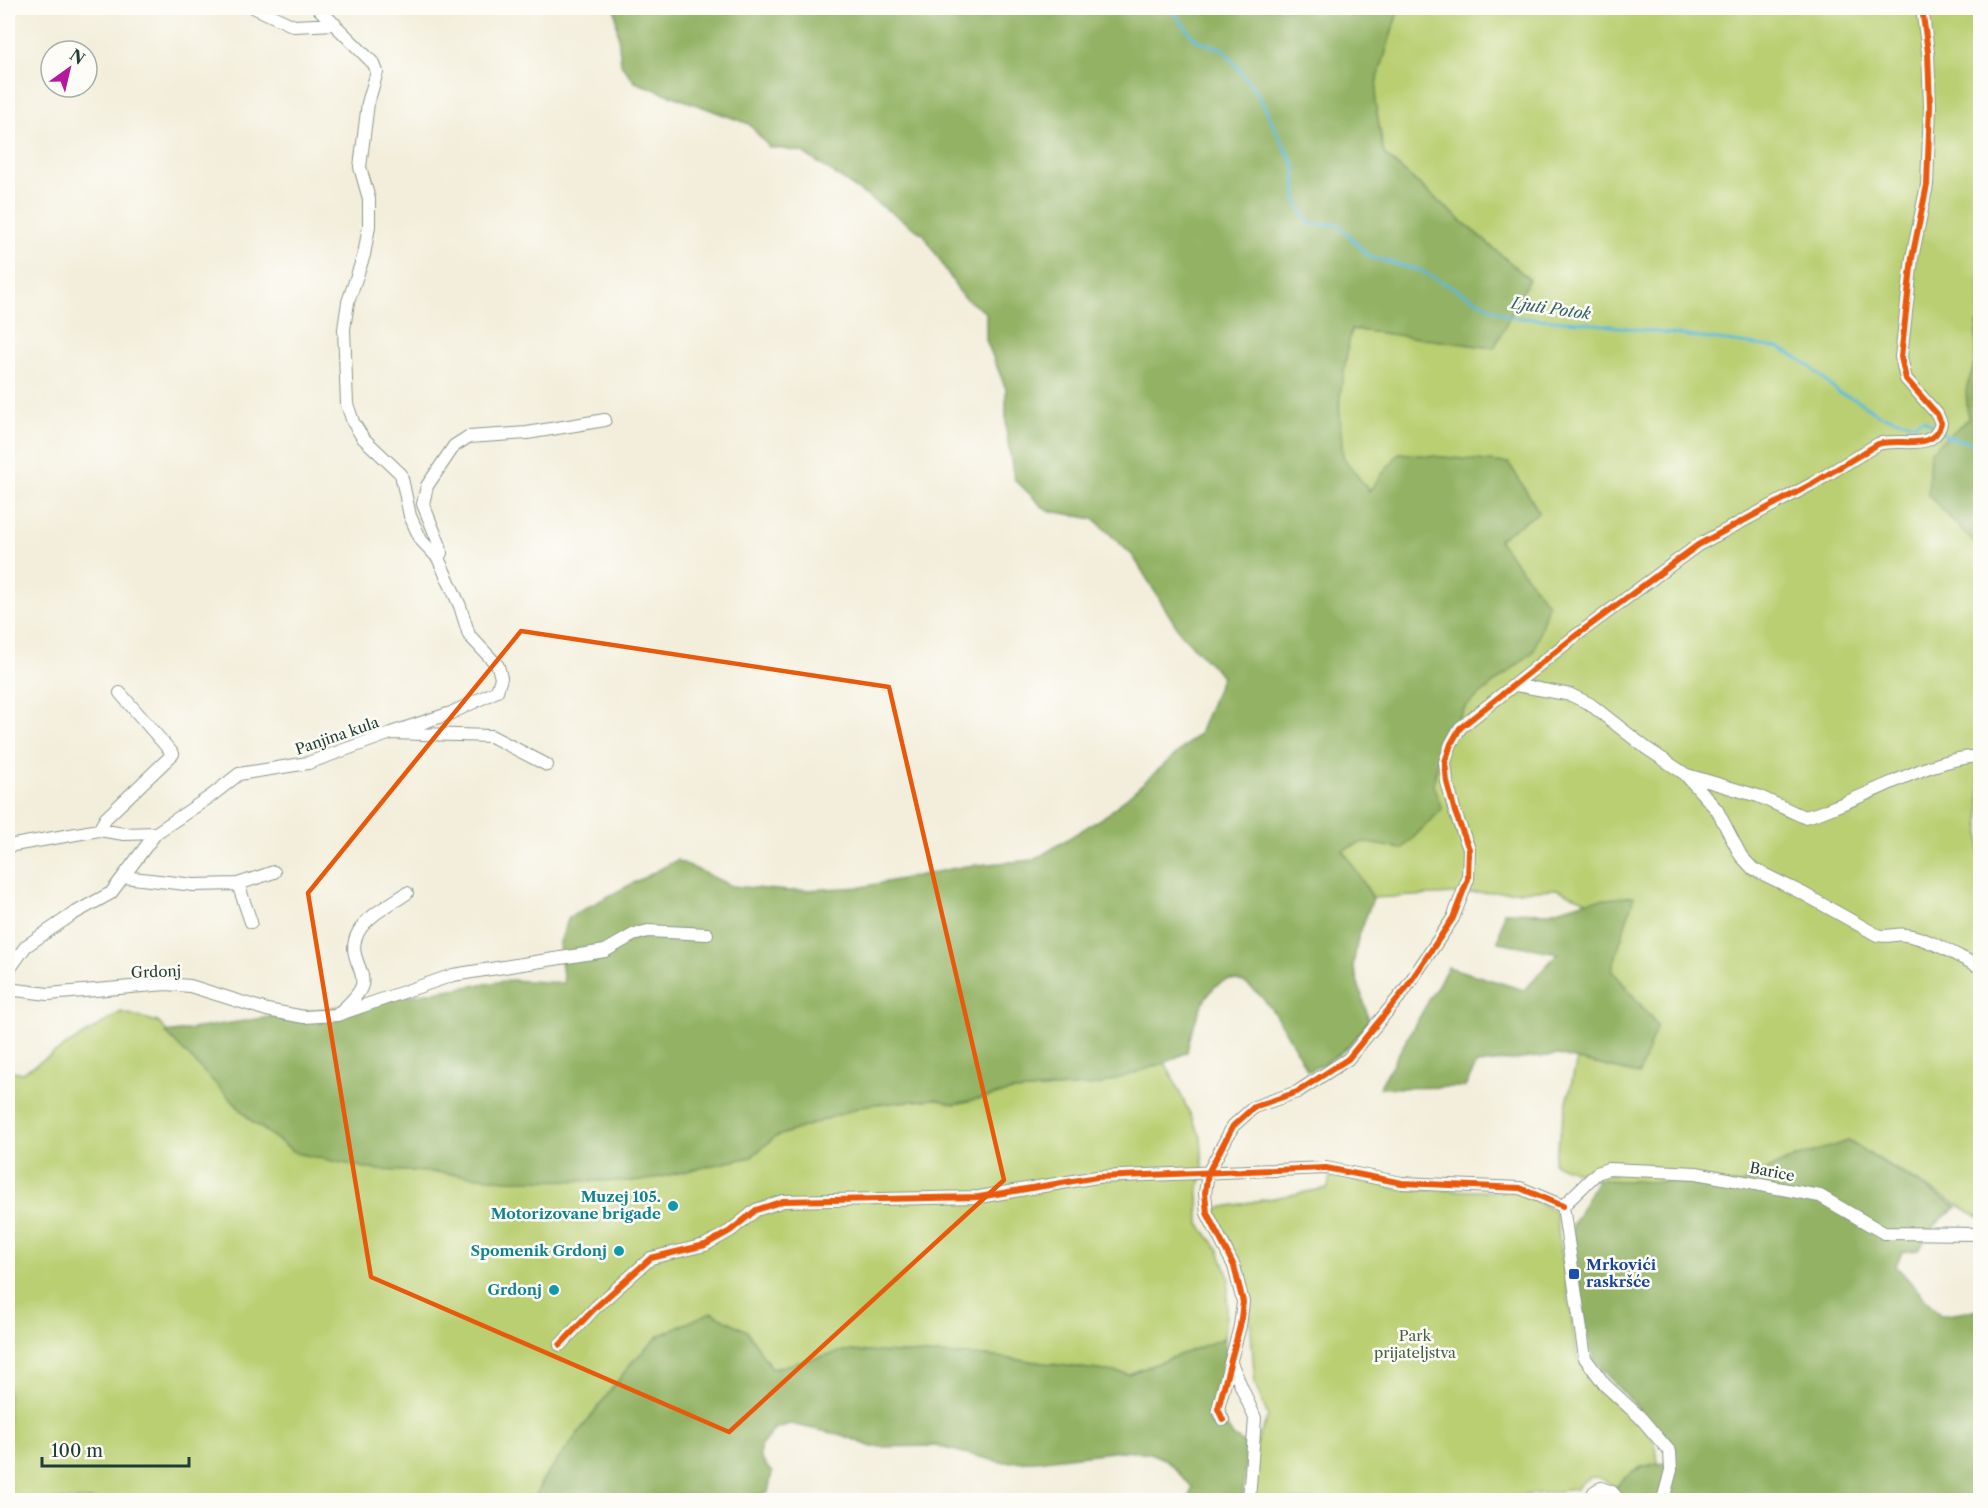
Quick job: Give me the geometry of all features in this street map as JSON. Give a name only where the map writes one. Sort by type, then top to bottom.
[{"type":"street","points":[[255,8],[294,26],[335,24]]},
{"type":"street","points":[[318,8],[374,64],[377,72],[368,103],[360,167],[369,199],[369,226],[364,255],[348,302],[344,329],[347,404],[353,422],[363,438],[400,474],[410,516],[421,540],[438,558],[460,606],[470,635],[498,666],[501,678],[497,691],[451,713],[391,733]]},
{"type":"street","points":[[1223,1420],[1218,1409],[1244,1302],[1237,1274],[1207,1213],[1205,1193],[1208,1173],[1233,1126],[1254,1107],[1297,1092],[1348,1059],[1404,991],[1453,918],[1468,879],[1469,849],[1455,812],[1447,782],[1445,762],[1460,728],[1649,579],[1731,525],[1812,484],[1878,444],[1887,441],[1932,440],[1939,430],[1937,414],[1906,379],[1901,357],[1912,258],[1927,185],[1930,106],[1928,52],[1922,8]]},
{"type":"street","points":[[438,558],[441,553],[440,546],[423,504],[427,486],[454,446],[468,437],[527,433],[605,420]]},
{"type":"street","points":[[1516,685],[1580,699],[1685,774],[1717,810],[1741,856],[1753,869],[1836,910],[1877,935],[1885,937],[1903,934],[1920,938],[1980,967]]},
{"type":"street","points":[[99,830],[106,818],[173,754],[120,693]]},
{"type":"street","name":"Panjina kula","points":[[156,833],[239,774],[308,763],[391,733],[491,736],[547,765]]},
{"type":"street","points":[[1685,774],[1758,796],[1804,817],[1953,759],[1980,756]]},
{"type":"street","points":[[8,846],[99,830],[124,834],[156,833]]},
{"type":"street","points":[[8,971],[26,946],[73,914],[111,893],[156,833]]},
{"type":"street","points":[[124,877],[194,885],[238,884],[274,872]]},
{"type":"street","points":[[238,884],[251,922]]},
{"type":"street","points":[[337,1015],[362,985],[354,947],[359,931],[407,893]]},
{"type":"street","name":"Grdonj","points":[[8,989],[48,994],[166,984],[190,986],[267,1010],[304,1017],[337,1015],[453,975],[605,951],[633,934],[648,931],[707,934]]},
{"type":"street","points":[[561,1345],[596,1307],[651,1258],[705,1245],[730,1231],[768,1203],[841,1198],[979,1197],[1097,1177],[1326,1168],[1402,1183],[1520,1188],[1563,1206],[1585,1358],[1605,1385],[1640,1418],[1670,1452],[1671,1470],[1663,1500]]},
{"type":"street","name":"Barice","points":[[1563,1206],[1587,1180],[1608,1169],[1696,1173],[1820,1196],[1884,1233],[1980,1234]]},
{"type":"street","points":[[1231,1363],[1255,1418],[1249,1500]]},
{"type":"street","points":[[1591,1500],[1594,1492],[1601,1488],[1612,1492],[1619,1500]]},
{"type":"highlighted area","points":[[521,631],[889,687],[1004,1180],[729,1432],[371,1277],[308,893]]},
{"type":"green space","points":[[615,8],[1399,8],[1378,78],[1375,103],[1384,154],[1529,279],[1494,348],[1351,329],[1339,402],[1343,457],[1369,491],[1399,453],[1509,463],[1539,512],[1498,540],[1548,604],[1534,651],[1466,706],[1442,742],[1433,785],[1442,809],[1402,849],[1363,842],[1343,850],[1373,898],[1358,938],[1353,966],[1369,1020],[1350,1045],[1335,1057],[1308,1071],[1282,1025],[1264,1000],[1248,985],[1233,980],[1221,982],[1202,1004],[1187,1052],[1165,1063],[1098,1085],[1013,1091],[955,1104],[936,1099],[866,1105],[775,1137],[751,1157],[641,1181],[507,1180],[435,1172],[376,1170],[296,1153],[252,1121],[166,1033],[511,980],[564,983],[559,945],[569,917],[677,860],[732,886],[788,891],[862,887],[966,866],[1034,860],[1108,814],[1199,734],[1222,676],[1181,634],[1133,556],[1094,519],[1046,510],[1014,479],[1006,430],[1006,389],[986,340],[986,313],[962,296],[924,235],[802,152],[769,147],[749,124],[635,82],[621,64]]},
{"type":"green space","points":[[1399,8],[1980,8],[1980,1218],[1848,1141],[1740,1185],[1597,1180],[1553,1163],[1592,994],[1585,900],[1557,889],[1373,898],[1342,850],[1363,842],[1402,849],[1433,785],[1442,742],[1466,706],[1534,651],[1398,522],[1352,471],[1343,455],[1339,408],[1351,329],[1494,348],[1529,279],[1384,154],[1375,103],[1378,78]]},
{"type":"green space","points":[[1980,321],[1980,549],[1928,495],[1930,452],[1968,419],[1966,390],[1975,362],[1977,324]]},
{"type":"green space","points":[[1634,896],[1612,970],[1657,1025],[1639,1074],[1557,1055],[1477,1064],[1465,1087],[1379,1088],[1448,967],[1524,990],[1558,953],[1498,942],[1504,912],[1546,913],[1587,901]]},
{"type":"green space","points":[[121,1012],[158,1022],[251,1121],[296,1153],[376,1170],[435,1172],[507,1180],[641,1181],[751,1157],[775,1137],[866,1105],[936,1099],[955,1104],[1013,1091],[1098,1085],[1165,1062],[1201,1137],[1203,1168],[1198,1194],[1199,1224],[1219,1250],[1229,1278],[1224,1338],[1129,1374],[989,1356],[844,1351],[772,1369],[747,1331],[633,1361],[542,1481],[534,1500],[8,1500],[8,1070],[22,1073]]},
{"type":"green space","points":[[1848,1141],[1957,1207],[1940,1220],[1918,1250],[1902,1252],[1896,1266],[1940,1315],[1980,1309],[1980,1500],[1611,1500],[1621,1482],[1635,1471],[1654,1464],[1674,1463],[1674,1448],[1605,1373],[1594,1359],[1589,1344],[1575,1263],[1573,1224],[1597,1180],[1739,1185],[1785,1161]]},
{"type":"green space","name":"Park prijateljstva","points":[[1330,1175],[1400,1189],[1518,1192],[1555,1211],[1577,1355],[1593,1383],[1647,1431],[1655,1444],[1658,1463],[1638,1468],[1615,1487],[1594,1477],[1586,1480],[1576,1489],[1487,1500],[1253,1500],[1256,1444],[1268,1416],[1255,1384],[1248,1292],[1240,1263],[1213,1209],[1328,1188]]},
{"type":"green space","points":[[711,1312],[747,1331],[772,1369],[844,1351],[989,1356],[1129,1374],[1224,1338],[1227,1360],[1215,1394],[1216,1411],[1234,1437],[1247,1445],[1243,1500],[1189,1500],[1192,1487],[1166,1460],[1150,1453],[1120,1451],[1035,1461],[1000,1462],[936,1446],[872,1447],[842,1435],[790,1424],[774,1429],[760,1447],[760,1458],[772,1473],[768,1492],[745,1500],[534,1500],[542,1481],[633,1361],[659,1336]]},
{"type":"waterway","name":"Ljuti Potok","points":[[1170,8],[1196,40],[1223,49],[1258,94],[1295,167],[1296,200],[1310,224],[1339,225],[1369,257],[1419,270],[1509,317],[1580,322],[1780,348],[1806,363],[1839,393],[1857,400],[1879,415],[1915,424],[1923,419],[1935,427]]},
{"type":"waterway","name":"Ljuti Potok","points":[[1940,431],[1946,436],[1980,445]]},
{"type":"cycle path","points":[[1223,1420],[1218,1409],[1240,1326],[1243,1302],[1234,1266],[1207,1213],[1205,1193],[1208,1173],[1233,1126],[1254,1107],[1297,1092],[1348,1059],[1404,991],[1453,918],[1468,879],[1469,849],[1455,812],[1447,782],[1445,762],[1460,728],[1574,637],[1698,545],[1812,484],[1878,444],[1924,441],[1937,432],[1941,423],[1937,414],[1906,379],[1901,357],[1912,258],[1927,185],[1930,106],[1928,52],[1922,8]]},
{"type":"cycle path","points":[[560,1345],[596,1307],[651,1258],[705,1245],[730,1231],[756,1210],[783,1201],[979,1197],[1097,1177],[1326,1168],[1402,1183],[1520,1188],[1563,1206]]},
{"type":"place","name":"Muzej 105. Motorizovane brigade","points":[[673,1206]]},
{"type":"place","name":"Spomenik Grdonj","points":[[619,1251]]},
{"type":"place","name":"Mrkovići raskršće","points":[[1574,1274]]},
{"type":"place","name":"Grdonj","points":[[554,1290]]}]
